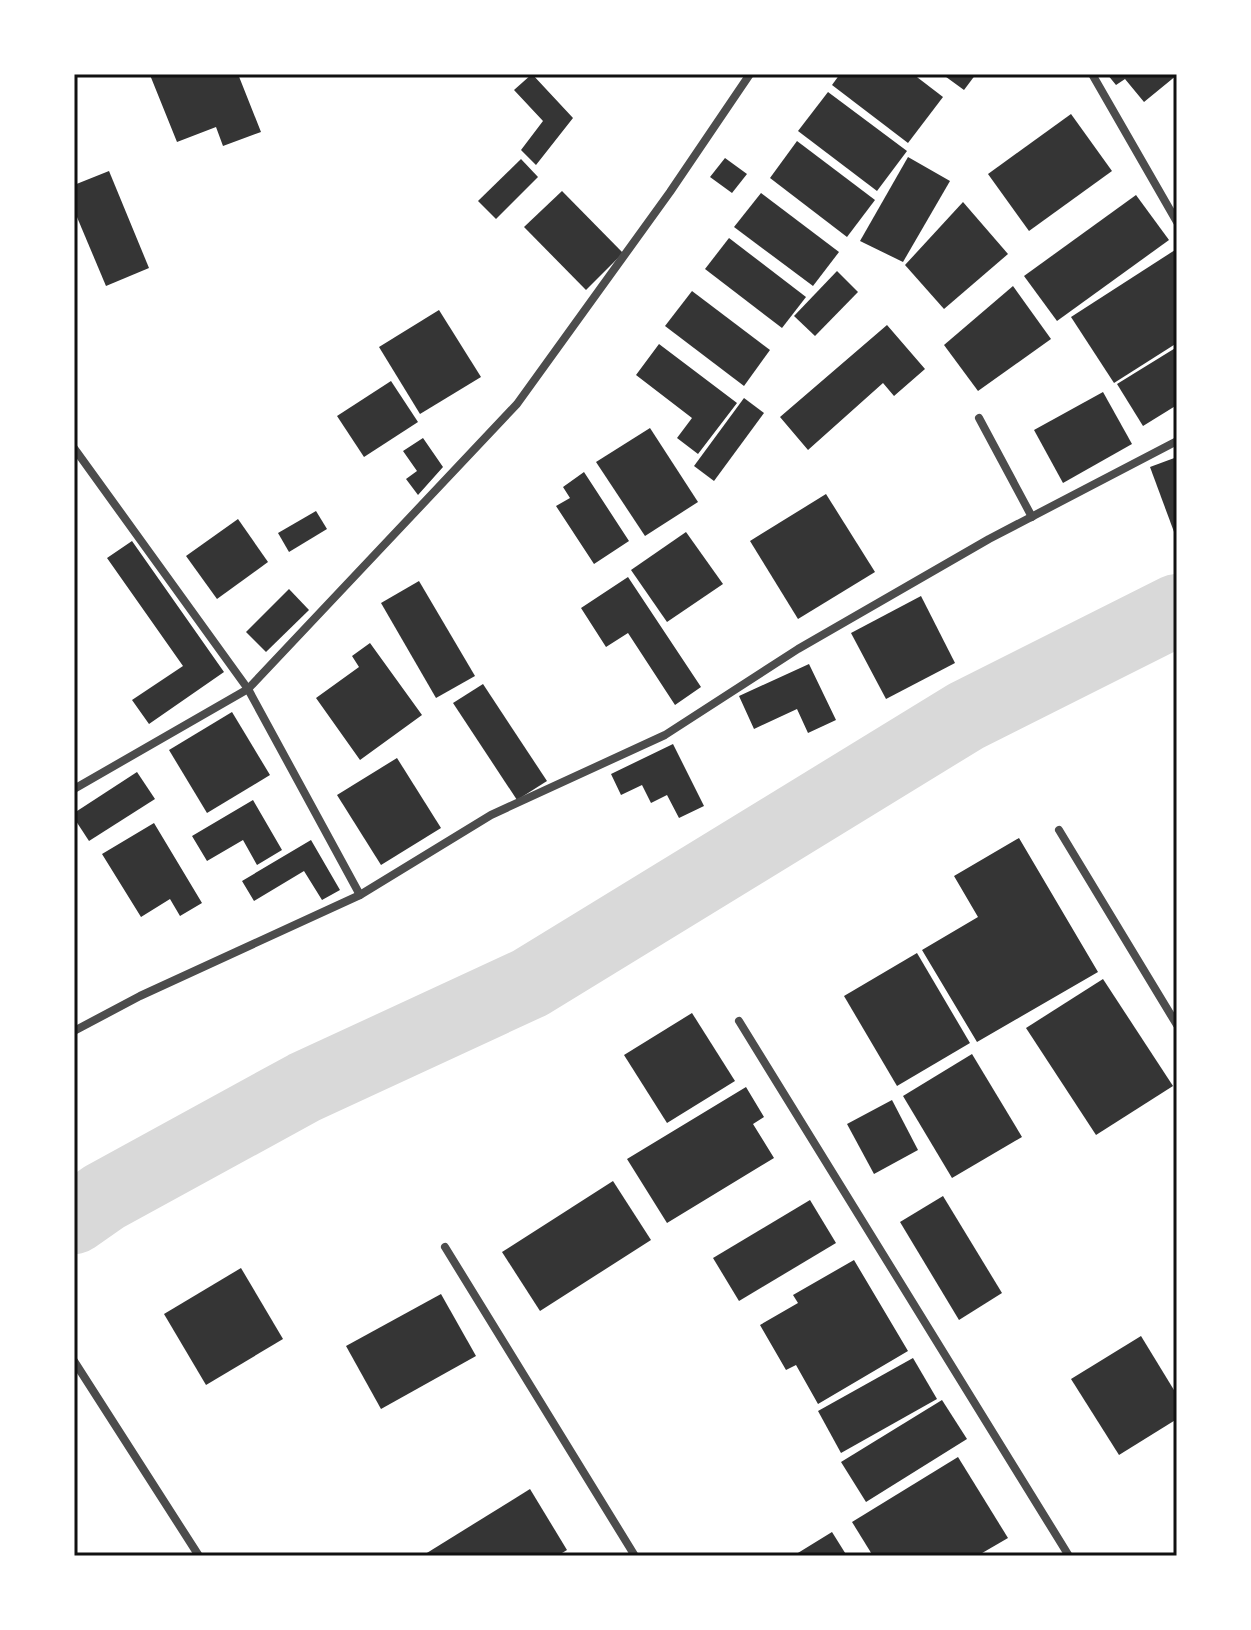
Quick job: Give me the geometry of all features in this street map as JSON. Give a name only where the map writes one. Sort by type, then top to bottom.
[{"type":"street","points":[[74,789],[248,689],[517,404],[670,192],[750,74]]},
{"type":"street","points":[[1092,74],[1177,222]]},
{"type":"street","points":[[979,418],[1032,517]]},
{"type":"street","points":[[74,1031],[140,996],[360,895],[491,815],[665,735],[798,649],[1032,517],[1177,441]]},
{"type":"street","points":[[74,448],[248,689],[360,895]]},
{"type":"street","points":[[1059,830],[1177,1025]]},
{"type":"street","points":[[739,1021],[1069,1556]]},
{"type":"street","points":[[445,1247],[635,1556]]},
{"type":"street","points":[[74,1361],[199,1556]]},
{"type":"building","points":[[238,74],[261,132],[223,146],[216,127],[177,142],[150,75]]},
{"type":"building","points":[[532,74],[573,118],[536,165],[521,150],[543,121],[514,90]]},
{"type":"building","points":[[840,74],[913,74],[943,97],[908,143],[832,85]]},
{"type":"building","points":[[942,74],[976,74],[964,90]]},
{"type":"building","points":[[1107,74],[1177,75],[1144,102],[1125,79],[1116,85]]},
{"type":"building","points":[[828,92],[907,151],[877,191],[798,131]]},
{"type":"building","points":[[1071,114],[1112,171],[1029,231],[988,174]]},
{"type":"building","points":[[797,141],[875,200],[847,237],[770,178]]},
{"type":"building","points":[[908,157],[950,181],[903,262],[860,241]]},
{"type":"building","points":[[725,158],[747,174],[732,193],[710,177]]},
{"type":"building","points":[[521,159],[538,177],[496,219],[478,201]]},
{"type":"building","points":[[109,171],[149,268],[106,286],[74,210],[74,185]]},
{"type":"building","points":[[562,191],[623,253],[586,290],[524,227]]},
{"type":"building","points":[[761,193],[839,252],[813,286],[734,227]]},
{"type":"building","points":[[1136,195],[1169,240],[1057,321],[1024,276]]},
{"type":"building","points":[[963,202],[1008,254],[944,309],[905,265]]},
{"type":"building","points":[[729,238],[806,297],[782,328],[705,269]]},
{"type":"building","points":[[1175,250],[1177,343],[1114,383],[1071,317]]},
{"type":"building","points":[[837,271],[858,292],[815,336],[794,316]]},
{"type":"building","points":[[1013,286],[1051,339],[978,391],[944,345]]},
{"type":"building","points":[[692,291],[770,350],[744,386],[665,326]]},
{"type":"building","points":[[439,310],[481,377],[420,414],[379,347]]},
{"type":"building","points":[[887,325],[925,369],[894,396],[883,383],[808,450],[780,417]]},
{"type":"building","points":[[659,344],[737,403],[698,454],[677,438],[692,418],[636,375]]},
{"type":"building","points":[[1177,347],[1177,405],[1143,426],[1117,384]]},
{"type":"building","points":[[391,381],[418,422],[364,457],[337,416]]},
{"type":"building","points":[[1103,392],[1132,444],[1063,483],[1034,430]]},
{"type":"building","points":[[744,398],[764,413],[714,481],[694,466]]},
{"type":"building","points":[[650,428],[698,502],[645,536],[596,462]]},
{"type":"building","points":[[423,438],[443,467],[418,495],[406,479],[417,471],[403,451]]},
{"type":"building","points":[[1177,457],[1177,540],[1150,467]]},
{"type":"building","points":[[584,472],[629,541],[594,564],[556,506],[570,498],[563,487]]},
{"type":"building","points":[[826,494],[875,572],[798,619],[750,541]]},
{"type":"building","points":[[316,511],[327,529],[289,552],[278,533]]},
{"type":"building","points":[[238,519],[268,562],[217,599],[186,556]]},
{"type":"building","points":[[686,532],[723,584],[667,622],[631,570]]},
{"type":"building","points":[[132,541],[224,672],[149,724],[132,700],[183,666],[107,558]]},
{"type":"building","points":[[628,577],[701,687],[675,705],[628,633],[606,647],[581,608]]},
{"type":"building","points":[[419,581],[475,676],[436,698],[381,603]]},
{"type":"building","points":[[289,589],[309,610],[266,652],[246,632]]},
{"type":"building","points":[[921,596],[955,663],[886,699],[851,633]]},
{"type":"building","points":[[370,643],[422,715],[360,760],[316,698],[359,667],[352,656]]},
{"type":"building","points":[[809,664],[836,720],[808,733],[797,709],[754,729],[739,696]]},
{"type":"building","points":[[483,684],[547,781],[517,800],[453,703]]},
{"type":"building","points":[[232,712],[270,775],[207,813],[169,750]]},
{"type":"building","points":[[673,744],[704,806],[679,818],[667,795],[651,803],[642,785],[621,795],[611,774]]},
{"type":"building","points":[[397,758],[441,828],[381,865],[337,795]]},
{"type":"building","points":[[137,772],[155,799],[89,841],[74,813]]},
{"type":"building","points":[[253,800],[282,850],[257,865],[243,840],[207,861],[192,836]]},
{"type":"building","points":[[154,823],[202,903],[180,916],[170,899],[141,917],[102,854]]},
{"type":"building","points":[[1019,838],[1098,972],[977,1042],[922,950],[978,917],[954,876]]},
{"type":"building","points":[[311,840],[340,890],[322,900],[304,871],[254,901],[242,881]]},
{"type":"building","points":[[917,953],[970,1043],[897,1086],[844,996]]},
{"type":"building","points":[[1103,979],[1173,1086],[1096,1135],[1026,1028]]},
{"type":"building","points":[[692,1013],[735,1081],[667,1123],[624,1055]]},
{"type":"building","points":[[972,1054],[1022,1137],[952,1178],[903,1096]]},
{"type":"building","points":[[746,1087],[764,1117],[753,1124],[774,1158],[667,1223],[627,1159]]},
{"type":"building","points":[[892,1100],[918,1150],[874,1174],[847,1124]]},
{"type":"building","points":[[613,1181],[651,1240],[540,1311],[502,1252]]},
{"type":"building","points":[[943,1196],[1002,1293],[959,1320],[900,1222]]},
{"type":"building","points":[[810,1200],[836,1243],[739,1301],[713,1258]]},
{"type":"building","points":[[854,1260],[908,1351],[818,1404],[796,1365],[786,1370],[760,1325],[798,1303],[793,1295]]},
{"type":"building","points":[[241,1268],[283,1339],[206,1385],[164,1314]]},
{"type":"building","points":[[441,1294],[476,1356],[381,1409],[346,1346]]},
{"type":"building","points":[[1141,1336],[1177,1395],[1177,1419],[1119,1455],[1071,1379]]},
{"type":"building","points":[[913,1358],[937,1399],[841,1453],[818,1411]]},
{"type":"building","points":[[942,1400],[967,1439],[866,1502],[841,1462]]},
{"type":"building","points":[[958,1457],[1008,1538],[977,1556],[873,1556],[852,1522]]},
{"type":"building","points":[[530,1489],[567,1550],[557,1556],[422,1556]]},
{"type":"building","points":[[832,1532],[847,1556],[793,1556]]},
{"type":"waterway","points":[[74,1218],[104,1197],[305,1087],[530,983],[966,716],[1177,610]]}]
